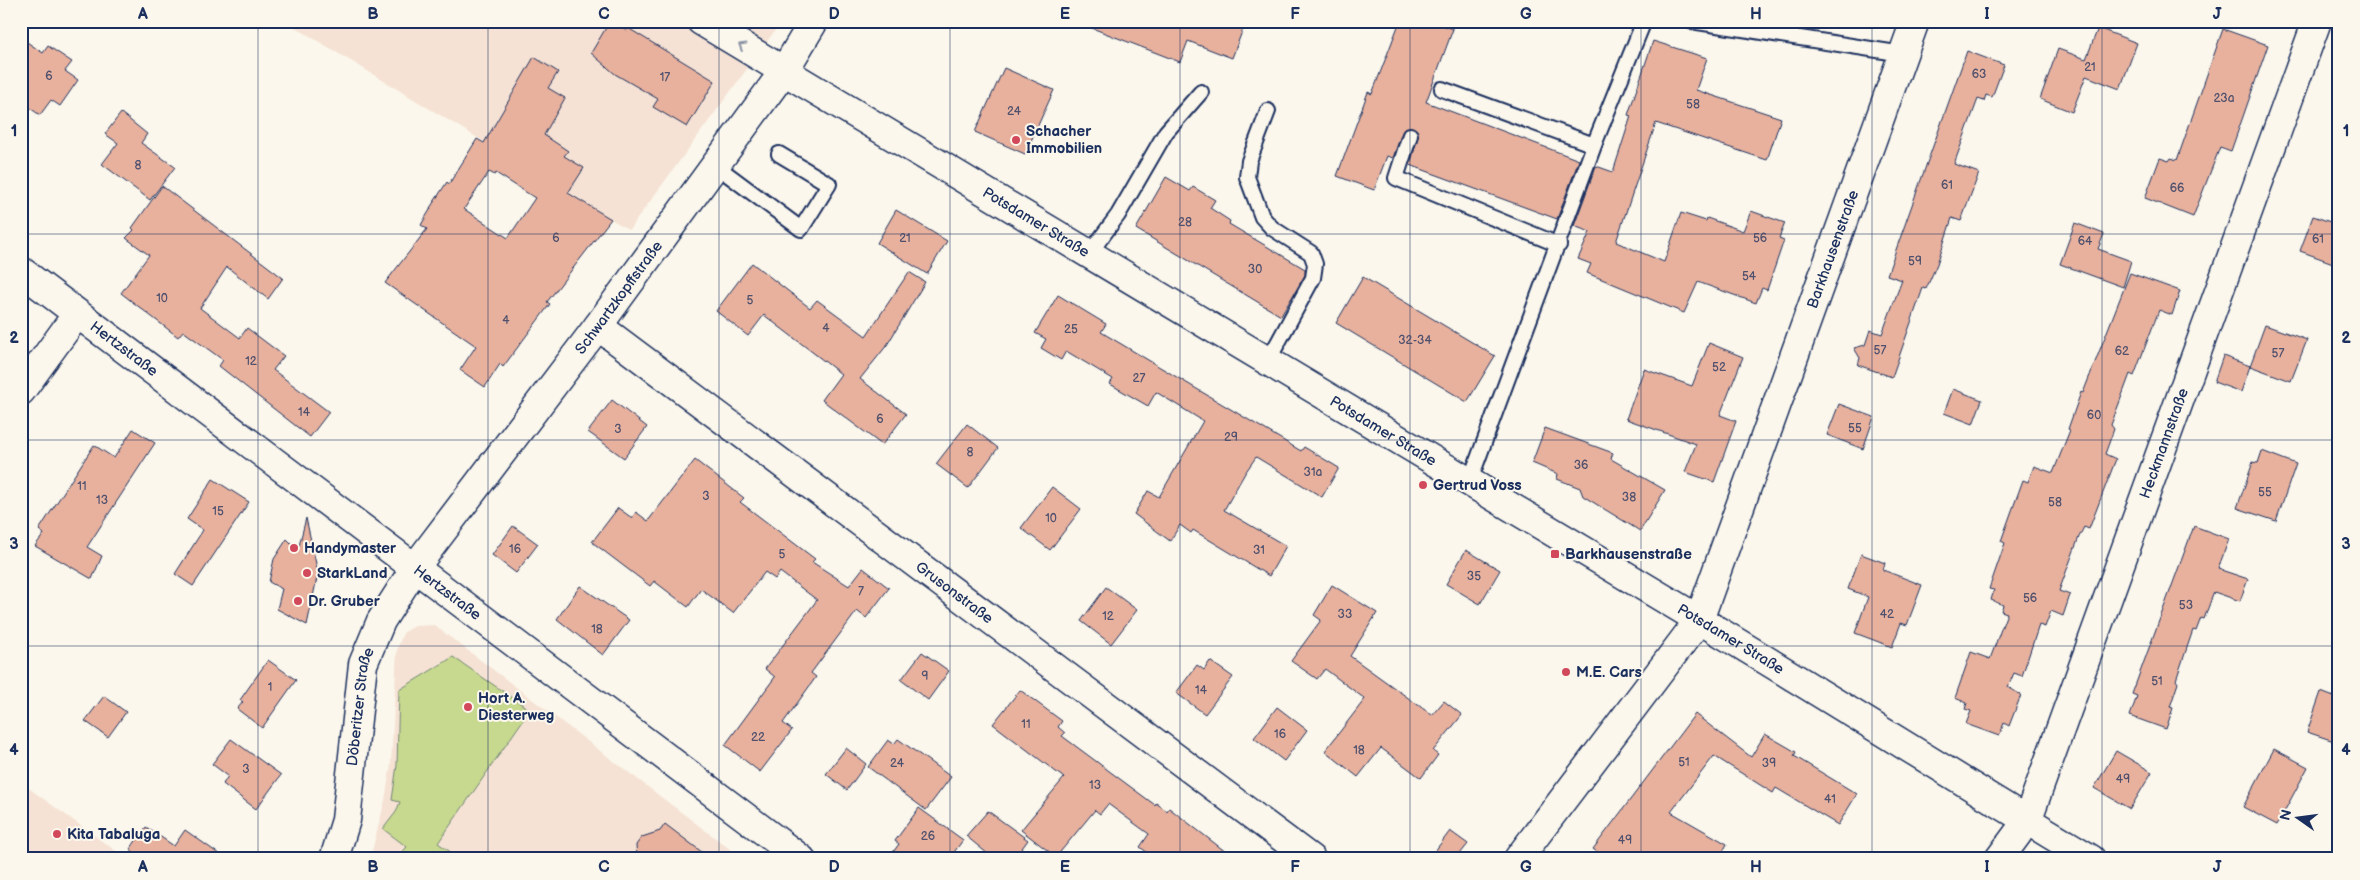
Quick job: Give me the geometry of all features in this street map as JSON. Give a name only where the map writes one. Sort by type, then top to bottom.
[{"type":"street","name":"Potsdamer Straße","points":[[700,21],[1699,620],[2091,859]]},
{"type":"street","name":"Schwartzkopffstraße","points":[[416,566],[598,326],[784,71],[814,21]]},
{"type":"street","name":"Barkhausenstraße","points":[[1518,859],[1699,620],[1915,21]]},
{"type":"street","name":"Heckmannstraße","points":[[1999,859],[2027,821],[2317,21]]},
{"type":"street","name":"Hertzstraße","points":[[21,271],[416,566],[801,859]]},
{"type":"street","points":[[21,390],[77,314]]},
{"type":"street","name":"Grusonstraße","points":[[598,326],[1311,859]]},
{"type":"street","name":"Döberitzer Straße","points":[[334,859],[346,820],[363,664],[380,621],[416,566]]},
{"type":"lane","points":[[1468,483],[1559,245],[1594,145],[1644,21]]},
{"type":"lane","points":[[1691,21],[1903,54]]},
{"type":"lane","points":[[1442,88],[1594,145]]},
{"type":"lane","points":[[1089,254],[1118,215],[1166,132],[1202,92]]},
{"type":"lane","points":[[1268,111],[1249,162],[1247,177],[1262,217],[1272,228],[1311,253],[1315,264],[1313,278],[1268,361]]},
{"type":"lane","points":[[1410,135],[1396,178],[1559,245]]},
{"type":"lane","points":[[715,165],[801,229],[828,184],[778,154]]},
{"type":"shaded area","points":[[285,21],[782,21],[629,230]]},
{"type":"shaded area","name":"Hort A. Diesterweg","points":[[434,625],[743,859],[370,859],[385,800],[391,764],[397,650],[403,633],[415,626]]},
{"type":"shaded area","name":"Kita Tabaluga","points":[[21,783],[34,792],[127,859],[21,859]]},
{"type":"green space","points":[[453,657],[530,710],[438,843],[452,853],[448,859],[408,859],[401,853],[407,847],[383,829],[396,812],[400,802],[392,800],[397,765],[399,690]]},
{"type":"building","points":[[610,21],[627,30],[628,28],[715,81],[687,127],[653,107],[658,99],[615,74],[591,53]]},
{"type":"building","points":[[1080,21],[1246,21],[1232,58],[1188,41],[1180,62],[1079,23]]},
{"type":"building","points":[[1400,21],[1432,21],[1453,29],[1426,102],[1579,160],[1557,219],[1410,165],[1418,137],[1417,130],[1412,127],[1405,128],[1402,132],[1393,158],[1387,156],[1374,190],[1337,176],[1368,92],[1372,94]]},
{"type":"building","points":[[2098,28],[2137,43],[2120,89],[2086,76],[2072,112],[2040,99],[2058,49],[2086,59]]},
{"type":"building","points":[[2223,29],[2268,45],[2231,151],[2220,147],[2193,217],[2145,198],[2160,158],[2169,161],[2171,158],[2177,160]]},
{"type":"building","points":[[21,38],[43,53],[48,46],[72,62],[65,71],[78,80],[60,106],[51,100],[40,115],[21,102]]},
{"type":"building","points":[[1653,41],[1707,58],[1696,90],[1781,118],[1767,160],[1656,123],[1616,242],[1664,262],[1681,213],[1706,221],[1707,218],[1743,231],[1751,211],[1785,223],[1779,238],[1784,240],[1767,290],[1762,288],[1756,303],[1698,282],[1684,313],[1587,273],[1591,264],[1578,259],[1590,232],[1574,226],[1596,166],[1613,172],[1631,116],[1628,115]]},
{"type":"building","points":[[1967,51],[2004,65],[1992,97],[1986,95],[1984,101],[1978,99],[1954,164],[1979,173],[1961,221],[1952,218],[1937,264],[1926,289],[1923,288],[1892,377],[1858,365],[1860,358],[1854,348],[1865,345],[1870,330],[1882,334],[1902,280],[1887,275]]},
{"type":"building","points":[[534,57],[558,72],[548,88],[565,98],[544,135],[568,151],[564,156],[584,168],[568,193],[611,219],[547,302],[550,304],[503,367],[500,364],[485,387],[460,370],[476,346],[385,283],[427,229],[421,225],[430,208],[447,182],[449,184],[477,139],[484,143]],"holes":[[[489,172],[495,175],[496,173],[535,198],[508,238],[464,209]]]},
{"type":"building","points":[[1004,68],[1054,90],[1025,154],[975,132]]},
{"type":"building","points":[[121,113],[147,134],[141,143],[175,167],[150,200],[102,164],[118,143],[105,134]]},
{"type":"building","points":[[1166,177],[1190,191],[1193,187],[1215,200],[1210,208],[1230,221],[1229,224],[1305,269],[1305,275],[1281,316],[1136,229]]},
{"type":"building","points":[[162,186],[283,278],[268,299],[227,267],[200,308],[240,338],[247,328],[284,356],[273,370],[329,412],[310,437],[219,366],[223,360],[183,331],[178,337],[121,293],[149,255],[126,238],[134,230],[132,228]]},
{"type":"building","points":[[896,210],[947,241],[927,274],[877,243]]},
{"type":"building","points":[[2313,216],[2339,225],[2339,246],[2333,263],[2300,251]]},
{"type":"building","points":[[2075,223],[2104,234],[2098,249],[2131,261],[2123,287],[2060,264]]},
{"type":"building","points":[[752,263],[810,308],[817,300],[866,336],[909,272],[925,282],[887,345],[860,379],[906,414],[882,445],[822,400],[841,374],[764,315],[748,336],[716,311]]},
{"type":"building","points":[[2130,273],[2180,291],[2172,315],[2159,310],[2134,376],[2130,374],[2111,425],[2114,429],[2105,454],[2116,459],[2089,529],[2084,527],[2079,537],[2059,591],[2070,595],[2063,616],[2051,611],[2045,627],[2039,625],[2022,676],[2014,673],[2008,687],[2021,695],[2009,726],[2004,723],[1999,736],[1966,724],[1971,711],[1965,709],[1967,703],[1955,698],[1971,652],[1990,659],[2007,613],[2001,611],[2003,605],[1991,600],[1994,590],[1989,589],[2005,543],[2001,541],[2023,480],[2028,482],[2034,466],[2053,473],[2070,430],[2068,429],[2081,392],[2083,393]]},
{"type":"building","points":[[1363,277],[1495,356],[1467,402],[1336,323]]},
{"type":"building","points":[[1058,295],[1106,324],[1101,332],[1301,451],[1304,447],[1339,468],[1322,497],[1256,457],[1245,473],[1224,510],[1286,546],[1269,576],[1193,530],[1191,533],[1180,525],[1170,541],[1134,514],[1148,491],[1159,497],[1203,421],[1156,392],[1148,406],[1110,384],[1113,379],[1066,351],[1061,360],[1041,348],[1046,339],[1035,333]]},
{"type":"building","points":[[2265,325],[2307,340],[2291,381],[2250,366]]},
{"type":"building","points":[[1709,343],[1743,357],[1720,415],[1736,421],[1714,482],[1685,472],[1696,444],[1626,419],[1644,369],[1692,386]]},
{"type":"building","points":[[2223,356],[2250,366],[2241,392],[2214,382]]},
{"type":"building","points":[[1953,389],[1982,400],[1973,424],[1944,413]]},
{"type":"building","points":[[612,400],[647,427],[624,458],[588,432]]},
{"type":"building","points":[[1839,404],[1874,417],[1863,449],[1827,435]]},
{"type":"building","points":[[967,424],[998,448],[968,488],[936,464]]},
{"type":"building","points":[[1545,428],[1613,453],[1611,459],[1665,490],[1640,531],[1583,496],[1580,488],[1557,479],[1558,474],[1532,463]]},
{"type":"building","points":[[133,429],[155,443],[87,547],[102,556],[92,579],[35,546],[44,534],[39,530],[94,445],[114,458]]},
{"type":"building","points":[[2262,451],[2296,464],[2276,521],[2237,508],[2253,462],[2258,463]]},
{"type":"building","points":[[695,460],[744,498],[740,502],[815,559],[812,562],[849,586],[863,568],[889,588],[866,618],[857,611],[811,673],[816,677],[783,723],[792,730],[760,772],[725,745],[775,677],[765,669],[817,600],[780,572],[775,579],[765,572],[733,613],[701,589],[688,607],[654,581],[650,586],[592,542],[618,508],[632,518],[636,512],[648,521]]},
{"type":"building","points":[[213,479],[249,502],[193,586],[175,574],[203,530],[187,519]]},
{"type":"building","points":[[1052,487],[1081,509],[1050,550],[1021,528]]},
{"type":"building","points":[[306,518],[318,573],[307,625],[277,609],[282,589],[269,582],[274,559],[287,539],[298,550]]},
{"type":"building","points":[[513,526],[538,544],[516,573],[492,555]]},
{"type":"building","points":[[2194,526],[2229,539],[2218,569],[2248,579],[2240,601],[2214,592],[2204,619],[2201,618],[2196,631],[2193,630],[2176,680],[2178,683],[2170,707],[2173,708],[2166,729],[2130,716],[2137,696],[2132,694]]},
{"type":"building","points":[[1466,550],[1500,570],[1480,604],[1446,584]]},
{"type":"building","points":[[1861,554],[1885,563],[1883,570],[1922,585],[1907,625],[1901,623],[1892,647],[1855,633],[1868,597],[1848,589]]},
{"type":"building","points":[[1332,585],[1377,613],[1350,656],[1432,715],[1444,701],[1462,715],[1433,751],[1438,755],[1421,778],[1381,748],[1358,777],[1325,751],[1365,699],[1325,669],[1317,679],[1291,661],[1321,620],[1314,615]]},
{"type":"building","points":[[580,586],[629,620],[603,655],[557,619]]},
{"type":"building","points":[[1106,587],[1137,610],[1111,644],[1081,621]]},
{"type":"building","points":[[922,652],[949,671],[928,700],[901,680]]},
{"type":"building","points":[[268,660],[296,680],[262,728],[237,709],[243,702],[240,700]]},
{"type":"building","points":[[1210,661],[1233,677],[1205,714],[1176,693],[1197,665],[1204,670]]},
{"type":"building","points":[[1020,690],[1062,721],[1058,727],[1065,733],[1062,736],[1155,805],[1156,803],[1167,811],[1169,808],[1235,859],[1156,859],[1140,847],[1149,834],[1108,804],[1100,814],[1095,810],[1056,857],[1021,830],[1064,778],[993,724]]},
{"type":"building","points":[[2321,692],[2339,699],[2339,729],[2334,741],[2307,732]]},
{"type":"building","points":[[104,696],[126,712],[108,737],[85,721]]},
{"type":"building","points":[[1277,707],[1307,730],[1284,761],[1254,738]]},
{"type":"building","points":[[1695,714],[1751,757],[1765,734],[1796,752],[1794,756],[1857,794],[1838,825],[1776,788],[1773,793],[1714,756],[1671,812],[1727,844],[1719,859],[1607,859],[1593,849]]},
{"type":"building","points":[[231,739],[281,775],[256,809],[223,784],[228,776],[212,764]]},
{"type":"building","points":[[898,739],[951,777],[926,810],[868,767],[888,740],[894,744]]},
{"type":"building","points":[[846,748],[866,764],[847,790],[826,774]]},
{"type":"building","points":[[2274,749],[2308,767],[2277,825],[2243,807]]},
{"type":"building","points":[[2116,751],[2152,772],[2130,809],[2094,788]]},
{"type":"building","points":[[919,808],[963,840],[949,859],[888,859],[899,844],[895,841]]},
{"type":"building","points":[[988,811],[1028,840],[1014,859],[994,859],[966,836]]},
{"type":"building","points":[[665,824],[711,859],[637,859],[636,845],[642,837],[660,831]]},
{"type":"building","points":[[146,827],[174,846],[185,830],[226,859],[143,859],[130,849]]},
{"type":"building","points":[[1450,831],[1468,844],[1456,859],[1429,859]]},
{"type":"place","name":"Schacher Immobilien","points":[[1016,140]]},
{"type":"place","name":"Gertrud Voss","points":[[1423,485]]},
{"type":"place","name":"Handymaster","points":[[294,548]]},
{"type":"place","name":"Barkhausenstraße","points":[[1555,554]]},
{"type":"place","name":"StarkLand","points":[[307,573]]},
{"type":"place","name":"Dr. Gruber","points":[[298,601]]},
{"type":"place","name":"M.E. Cars","points":[[1566,672]]},
{"type":"place","name":"Hort A. Diesterweg","points":[[468,707]]},
{"type":"place","name":"Kita Tabaluga","points":[[57,834]]}]
